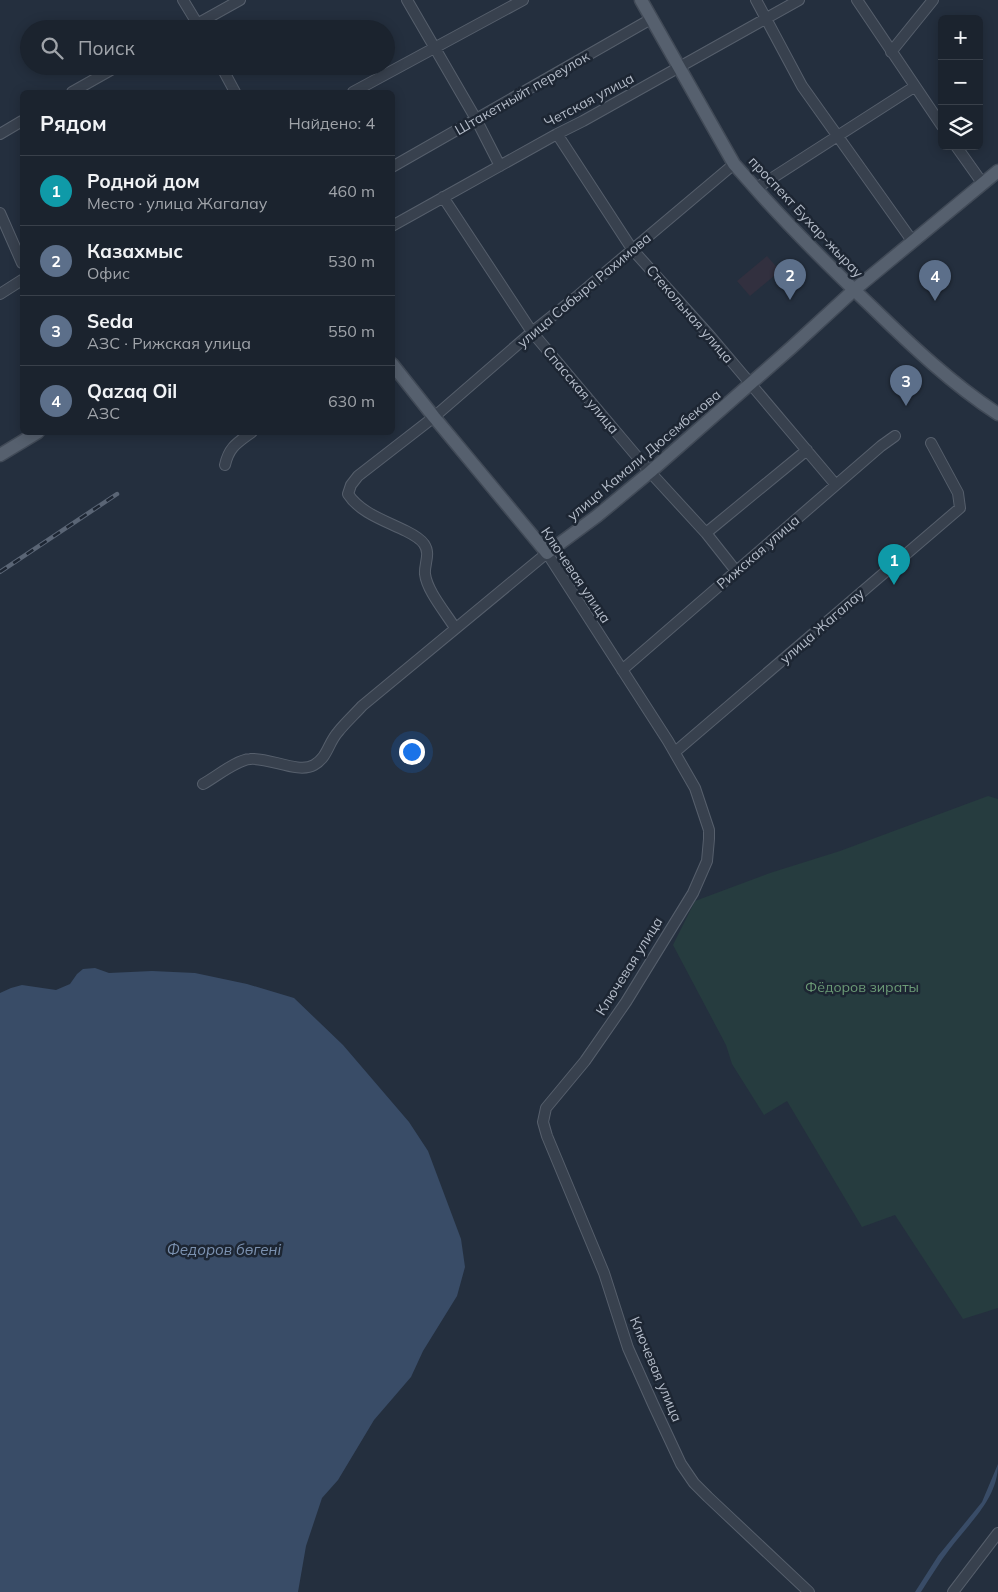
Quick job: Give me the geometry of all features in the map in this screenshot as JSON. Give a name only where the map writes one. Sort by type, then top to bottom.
[{"type":"main road","name":"проспект Бухар-жырау","points":[[640,0],[734,164],[755,189],[854,290],[926,358],[976,400],[998,414]]},
{"type":"main road","name":"улица Камали Дюсембекова","points":[[547,553],[597,516],[650,472],[854,290],[998,171]]},
{"type":"main road","name":"Ключевая улица","points":[[395,368],[547,553]]},
{"type":"main road","points":[[0,455],[33,435]]},
{"type":"street","points":[[183,0],[195,20]]},
{"type":"street","points":[[208,20],[240,0]]},
{"type":"street","points":[[395,69],[523,0]]},
{"type":"street","points":[[756,0],[768,19],[772,32],[802,86],[913,242]]},
{"type":"street","name":"Четская улица","points":[[395,224],[557,134],[583,122],[799,0]]},
{"type":"street","points":[[857,0],[938,120]]},
{"type":"street","points":[[891,52],[933,0]]},
{"type":"street","points":[[409,1],[476,119],[500,166]]},
{"type":"street","name":"Штакетныйт переулок","points":[[395,165],[651,18]]},
{"type":"street","points":[[76,90],[102,75]]},
{"type":"street","points":[[226,75],[235,90]]},
{"type":"street","points":[[357,90],[384,75]]},
{"type":"street","points":[[755,189],[914,87]]},
{"type":"street","points":[[0,134],[20,122]]},
{"type":"street","name":"Стекольная улица","points":[[557,134],[632,249],[836,485]]},
{"type":"street","points":[[959,150],[983,184]]},
{"type":"street","name":"улица Сабыра Рахимова","points":[[455,628],[430,588],[425,574],[428,550],[424,543],[362,509],[353,502],[348,494],[351,485],[358,476],[434,417],[532,332],[734,164]]},
{"type":"street","name":"Спасская улица","points":[[443,196],[532,332],[650,472],[706,533],[736,571]]},
{"type":"street","points":[[0,214],[20,259]]},
{"type":"street","points":[[0,294],[20,281]]},
{"type":"street","points":[[225,465],[228,453],[249,435]]},
{"type":"street","name":"Рижская улица","points":[[622,670],[895,436]]},
{"type":"street","name":"улица Жагалау","points":[[675,752],[960,508],[958,493],[931,443]]},
{"type":"street","points":[[706,533],[807,450]]},
{"type":"street","name":"улица Камали Дюсембекова","points":[[203,784],[248,759],[271,760],[300,768],[315,765],[324,758],[336,733],[362,706],[547,553]]},
{"type":"street","name":"Ключевая улица","points":[[547,553],[675,752],[695,788],[709,830],[707,860],[693,893],[626,1002],[585,1061],[546,1108],[544,1122],[551,1145],[604,1273],[628,1348],[681,1464],[694,1483],[809,1592]]},
{"type":"street","points":[[953,1592],[998,1533]]},
{"type":"shaded area","points":[[767,256],[780,271],[750,296],[737,281]]},
{"type":"green space","name":"Фёдоров зираты","points":[[988,796],[998,799],[998,1308],[963,1319],[895,1215],[862,1227],[787,1101],[764,1115],[732,1064],[726,1045],[673,945],[695,901],[770,873],[840,851]]},
{"type":"water","name":"Федоров бөгені","points":[[95,968],[109,973],[152,971],[195,973],[247,984],[294,998],[343,1045],[409,1122],[428,1151],[461,1239],[465,1267],[457,1296],[423,1351],[411,1377],[374,1420],[338,1480],[322,1498],[306,1546],[298,1592],[0,1592],[0,993],[22,985],[56,990],[70,984],[83,969]]},
{"type":"water","points":[[998,1464],[997,1477],[993,1488],[981,1510],[945,1555],[921,1592],[915,1592],[938,1556],[982,1502]]},
{"type":"railway","points":[[0,572],[117,494]]},
{"type":"place","name":"Казахмыс","points":[[790,300]]},
{"type":"place","name":"Qazaq Oil","points":[[935,301]]},
{"type":"place","name":"Seda","points":[[906,406]]},
{"type":"place","name":"Родной дом","points":[[894,585]]}]
